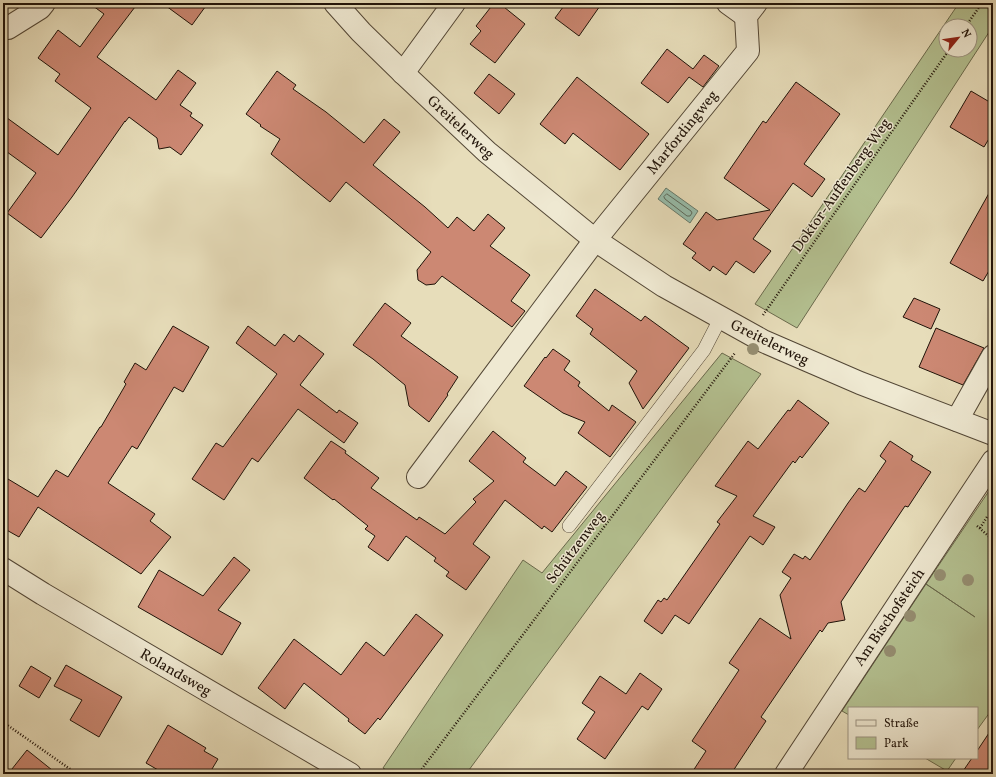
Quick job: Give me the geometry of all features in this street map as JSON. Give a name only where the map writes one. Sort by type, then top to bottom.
[{"type":"street","points":[[8,28],[40,8],[44,3]]},
{"type":"street","name":"Greitelerweg","points":[[335,3],[361,32],[487,152],[595,240],[664,286],[763,341],[860,383],[993,434]]},
{"type":"street","points":[[403,73],[454,3]]},
{"type":"street","name":"Marfordingweg","points":[[595,240],[748,51],[751,10],[728,3]]},
{"type":"street","points":[[418,477],[595,240]]},
{"type":"street","points":[[957,420],[993,356]]},
{"type":"street","name":"Am Bischofsteich","points":[[786,774],[993,461]]},
{"type":"street","name":"Rolandsweg","points":[[3,569],[350,774]]},
{"type":"lane","points":[[569,526],[704,350],[721,317]]},
{"type":"path","points":[[972,18],[982,3]]},
{"type":"path","name":"Doktor-Auffenberg-Weg","points":[[750,333],[943,58]]},
{"type":"path","name":"Schützenweg","points":[[418,774],[750,333]]},
{"type":"path","points":[[980,528],[987,517]]},
{"type":"path","points":[[3,722],[77,774]]},
{"type":"green space","points":[[959,3],[993,3],[993,26],[978,49],[978,18],[949,18]]},
{"type":"green space","points":[[938,34],[938,58],[972,58],[797,328],[755,304]]},
{"type":"green space","points":[[722,353],[761,374],[466,774],[393,774],[383,768],[523,560],[542,573]]},
{"type":"green space","points":[[993,485],[993,708],[978,729],[978,707],[848,707],[848,714],[842,711]]},
{"type":"green space","points":[[927,759],[955,759],[947,771]]},
{"type":"water","points":[[666,188],[698,211],[690,223],[658,199]]},
{"type":"building","points":[[89,3],[138,3],[97,57],[156,100],[178,70],[196,83],[180,105],[192,113],[190,116],[203,125],[181,155],[170,147],[159,149],[157,138],[129,117],[41,238],[7,213],[36,173],[3,149],[3,115],[58,155],[91,108],[55,81],[60,74],[38,58],[58,30],[80,47],[104,14]]},
{"type":"building","points":[[162,3],[208,3],[192,25]]},
{"type":"building","points":[[494,3],[499,3],[525,24],[495,63],[470,44],[481,31],[476,26]]},
{"type":"building","points":[[566,3],[602,3],[579,36],[555,18]]},
{"type":"building","points":[[667,49],[693,69],[704,55],[719,66],[703,87],[689,77],[668,103],[641,83]]},
{"type":"building","points":[[277,71],[296,85],[293,89],[326,112],[364,143],[384,119],[400,132],[373,165],[425,207],[448,228],[457,217],[474,231],[488,214],[505,228],[490,246],[530,275],[511,301],[525,311],[512,327],[442,276],[435,284],[426,285],[418,280],[417,270],[431,252],[346,182],[330,202],[271,154],[280,139],[260,126],[261,125],[246,114]]},
{"type":"building","points":[[489,74],[515,94],[499,114],[474,93]]},
{"type":"building","points":[[577,77],[649,134],[620,170],[573,133],[565,144],[540,124]]},
{"type":"building","points":[[796,82],[840,114],[804,164],[825,179],[812,197],[793,183],[753,239],[771,251],[754,273],[736,261],[726,275],[713,266],[710,271],[692,258],[696,253],[683,244],[706,212],[717,220],[770,210],[724,178],[763,121],[766,123]]},
{"type":"building","points":[[971,91],[993,104],[993,132],[984,147],[950,127]]},
{"type":"building","points":[[993,186],[993,264],[983,281],[950,263]]},
{"type":"building","points":[[595,289],[641,321],[645,316],[689,348],[643,409],[629,383],[637,371],[590,334],[593,329],[576,316]]},
{"type":"building","points":[[914,298],[940,309],[931,329],[903,317]]},
{"type":"building","points":[[385,303],[411,323],[401,336],[458,377],[447,394],[448,395],[429,422],[409,406],[405,385],[353,345]]},
{"type":"building","points":[[173,326],[209,347],[183,392],[174,387],[137,449],[132,446],[108,483],[155,514],[150,521],[171,537],[141,574],[38,507],[19,537],[3,528],[3,476],[38,497],[56,470],[68,477],[101,427],[126,384],[124,382],[135,363],[146,370]]},
{"type":"building","points":[[248,326],[275,346],[284,334],[294,342],[299,335],[324,354],[300,385],[337,413],[339,410],[358,423],[344,443],[298,409],[258,462],[252,458],[224,500],[192,479],[216,443],[223,447],[277,374],[236,343]]},
{"type":"building","points":[[936,328],[984,348],[963,385],[919,367]]},
{"type":"building","points":[[553,349],[570,361],[564,370],[580,382],[578,386],[609,411],[612,405],[636,422],[610,457],[578,433],[585,422],[563,413],[524,386],[545,357],[546,358]]},
{"type":"building","points":[[798,400],[829,423],[802,458],[800,456],[795,463],[793,461],[753,516],[775,527],[763,545],[750,536],[689,624],[675,615],[662,634],[644,621],[658,600],[661,602],[664,598],[667,600],[720,524],[717,522],[737,496],[715,486],[748,441],[758,449],[788,410],[790,411]]},
{"type":"building","points":[[493,431],[526,458],[523,462],[555,486],[566,471],[587,487],[552,532],[544,526],[542,529],[505,500],[473,544],[490,557],[466,590],[446,576],[449,572],[434,561],[436,558],[406,536],[388,561],[368,547],[375,536],[365,529],[368,526],[304,478],[331,441],[346,451],[345,453],[379,478],[371,488],[417,520],[419,517],[445,534],[476,502],[473,499],[494,481],[469,461]]},
{"type":"building","points":[[890,441],[913,456],[911,460],[931,472],[908,507],[905,506],[841,602],[845,620],[828,623],[822,632],[820,630],[761,717],[766,721],[731,774],[691,774],[706,751],[692,741],[739,670],[729,663],[760,618],[791,639],[780,595],[791,578],[782,572],[794,554],[803,559],[805,556],[810,560],[859,488],[865,492],[886,461],[880,456]]},
{"type":"building","points":[[234,557],[250,570],[218,610],[241,623],[222,655],[138,607],[159,570],[203,596]]},
{"type":"building","points":[[416,614],[443,635],[380,720],[378,718],[365,734],[348,721],[349,719],[304,683],[285,709],[258,688],[294,639],[341,675],[366,642],[384,656]]},
{"type":"building","points":[[66,665],[122,697],[99,737],[70,720],[82,700],[54,686]]},
{"type":"building","points":[[31,666],[51,678],[39,698],[19,686]]},
{"type":"building","points":[[640,673],[662,689],[648,710],[642,706],[605,759],[577,739],[595,712],[582,703],[600,676],[626,694]]},
{"type":"building","points":[[168,725],[206,748],[204,751],[218,759],[209,774],[165,774],[146,763]]},
{"type":"building","points":[[993,727],[993,774],[961,774],[971,759],[978,759],[978,750]]},
{"type":"building","points":[[27,750],[57,774],[8,774]]}]
